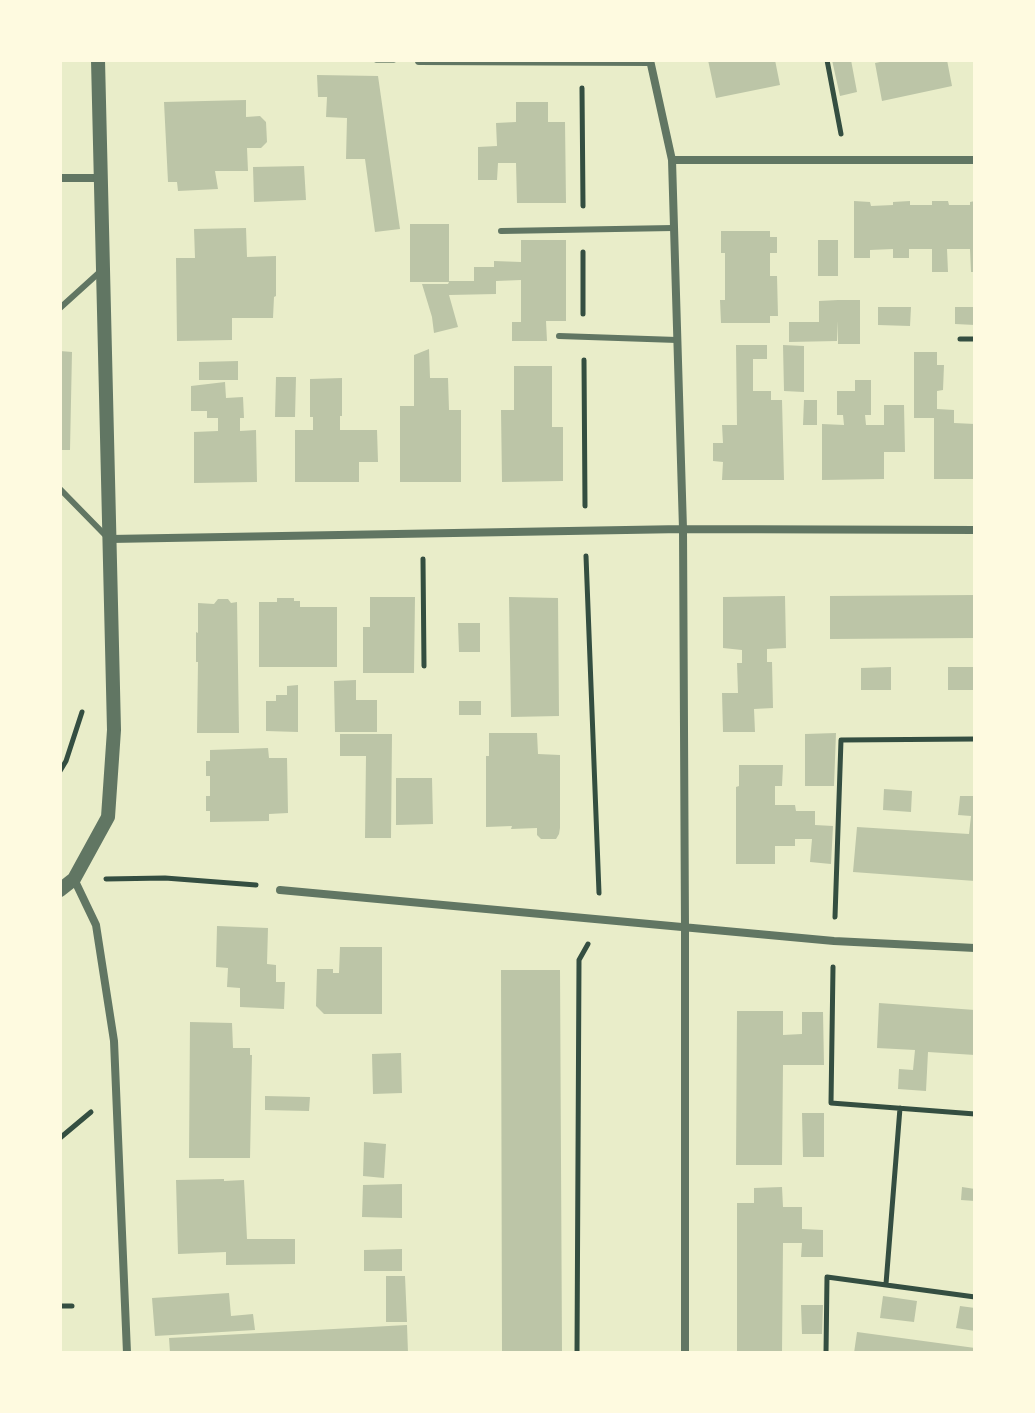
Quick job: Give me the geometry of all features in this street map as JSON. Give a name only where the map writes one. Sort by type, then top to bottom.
[{"type":"street","points":[[60,890],[74,879],[108,817],[114,730],[98,60]]},
{"type":"street","points":[[419,61],[650,61],[672,160],[683,529],[685,1353]]},
{"type":"street","points":[[672,160],[975,160]]},
{"type":"street","points":[[60,178],[102,178]]},
{"type":"street","points":[[110,539],[683,529],[975,530]]},
{"type":"street","points":[[74,879],[96,925],[114,1041],[127,1353]]},
{"type":"street","points":[[280,890],[834,941],[975,948]]},
{"type":"lane","points":[[501,231],[673,228]]},
{"type":"lane","points":[[60,308],[104,267]]},
{"type":"lane","points":[[559,336],[677,340]]},
{"type":"lane","points":[[60,489],[110,539]]},
{"type":"path","points":[[827,60],[846,160]]},
{"type":"path","points":[[577,1353],[579,960],[600,920],[585,531],[582,62]]},
{"type":"path","points":[[960,339],[975,339]]},
{"type":"path","points":[[423,534],[424,666]]},
{"type":"path","points":[[975,739],[841,740],[831,1103],[975,1114]]},
{"type":"path","points":[[74,879],[165,878],[267,885],[280,890]]},
{"type":"path","points":[[886,1284],[900,1108]]},
{"type":"path","points":[[826,1353],[827,1277],[975,1297]]},
{"type":"path","points":[[60,1306],[72,1306]]},
{"type":"building","points":[[708,60],[775,60],[780,85],[716,98]]},
{"type":"building","points":[[832,60],[851,60],[857,92],[840,96]]},
{"type":"building","points":[[947,60],[952,86],[882,101],[875,63]]},
{"type":"building","points":[[317,75],[378,76],[400,229],[375,232],[365,159],[346,159],[347,118],[326,117],[327,97],[318,97]]},
{"type":"building","points":[[246,100],[246,117],[260,116],[266,122],[267,142],[261,148],[247,148],[248,171],[215,171],[218,189],[178,191],[177,182],[168,182],[164,102]]},
{"type":"building","points":[[516,102],[548,102],[548,122],[565,122],[566,203],[517,203],[516,163],[498,163],[497,180],[478,180],[478,147],[497,146],[496,123],[516,122]]},
{"type":"building","points":[[304,166],[306,200],[254,202],[253,167]]},
{"type":"building","points":[[854,201],[870,202],[871,206],[910,201],[910,205],[948,201],[949,205],[970,205],[975,201],[975,272],[971,272],[970,249],[947,249],[948,272],[932,272],[932,249],[909,249],[909,258],[893,258],[893,249],[870,250],[870,258],[854,258]]},
{"type":"building","points":[[410,224],[449,224],[449,281],[474,281],[474,267],[494,267],[494,261],[521,262],[521,240],[566,240],[566,321],[546,321],[547,341],[512,341],[512,322],[521,322],[521,280],[496,281],[496,294],[449,295],[458,327],[434,333],[422,284],[449,282],[410,282]]},
{"type":"building","points":[[246,228],[247,257],[276,256],[273,318],[232,318],[232,340],[177,341],[176,258],[195,258],[194,229]]},
{"type":"building","points":[[721,231],[770,231],[770,237],[777,237],[777,253],[770,253],[770,276],[777,276],[778,316],[770,316],[770,323],[721,323],[720,300],[725,300],[725,253],[721,253]]},
{"type":"building","points":[[818,240],[838,240],[838,276],[818,276]]},
{"type":"building","points":[[860,300],[860,344],[838,344],[838,321],[837,341],[789,342],[789,322],[819,322],[819,301]]},
{"type":"building","points":[[878,307],[911,307],[910,326],[878,325]]},
{"type":"building","points":[[955,307],[975,307],[975,325],[955,324]]},
{"type":"building","points":[[736,345],[767,345],[767,359],[753,359],[753,391],[771,391],[771,400],[782,400],[784,480],[722,480],[723,462],[713,461],[713,443],[723,443],[722,425],[737,425]]},
{"type":"building","points":[[783,345],[804,346],[804,392],[784,391]]},
{"type":"building","points":[[429,349],[430,378],[448,378],[449,410],[461,410],[461,482],[400,482],[400,406],[414,406],[414,355]]},
{"type":"building","points":[[60,351],[72,352],[70,450],[60,450]]},
{"type":"building","points":[[914,352],[937,352],[937,365],[944,365],[943,390],[937,391],[937,409],[954,410],[954,423],[975,424],[975,479],[934,479],[934,418],[914,418]]},
{"type":"building","points":[[238,361],[238,380],[199,380],[199,362]]},
{"type":"building","points":[[514,366],[552,366],[552,427],[563,427],[563,481],[502,482],[501,410],[514,410]]},
{"type":"building","points":[[276,377],[296,377],[295,417],[275,417]]},
{"type":"building","points":[[342,378],[340,430],[377,430],[378,462],[359,462],[359,482],[295,482],[295,430],[313,430],[310,379]]},
{"type":"building","points":[[855,380],[871,380],[871,415],[865,415],[866,425],[884,425],[884,405],[904,405],[905,452],[884,452],[884,479],[822,480],[822,424],[844,425],[843,415],[837,415],[837,391],[855,391]]},
{"type":"building","points":[[225,382],[226,398],[243,397],[244,418],[240,418],[240,431],[256,430],[257,482],[194,483],[194,432],[218,431],[218,418],[207,418],[207,411],[191,411],[191,386]]},
{"type":"building","points":[[804,400],[817,400],[817,425],[803,425]]},
{"type":"building","points":[[975,595],[975,638],[830,639],[830,596]]},
{"type":"building","points":[[785,596],[786,648],[767,649],[767,662],[772,662],[773,708],[754,709],[755,732],[723,732],[722,693],[738,693],[737,663],[742,663],[742,650],[723,648],[723,597]]},
{"type":"building","points":[[370,597],[415,597],[414,673],[363,673],[363,627],[370,627]]},
{"type":"building","points":[[509,597],[558,598],[559,716],[511,717]]},
{"type":"building","points":[[277,598],[294,598],[294,601],[300,601],[300,607],[337,607],[337,667],[259,667],[259,602],[277,602]]},
{"type":"building","points":[[218,599],[237,602],[239,733],[197,733],[198,603],[214,604]]},
{"type":"building","points":[[458,623],[480,623],[480,652],[459,652]]},
{"type":"building","points":[[891,667],[891,690],[861,690],[861,668]]},
{"type":"building","points":[[948,667],[975,667],[975,690],[948,690]]},
{"type":"building","points":[[356,680],[356,700],[377,700],[377,732],[335,732],[334,681]]},
{"type":"building","points":[[298,685],[298,732],[266,731],[266,701],[276,701],[276,695],[287,695],[287,686]]},
{"type":"building","points":[[459,701],[481,701],[481,715],[459,715]]},
{"type":"building","points":[[489,733],[537,733],[538,754],[560,755],[560,828],[556,839],[541,839],[537,828],[486,827]]},
{"type":"building","points":[[836,733],[834,786],[805,786],[805,734]]},
{"type":"building","points":[[340,734],[392,734],[391,838],[365,838],[366,756],[340,756]]},
{"type":"building","points":[[268,748],[269,758],[287,758],[288,813],[269,814],[269,821],[210,822],[210,811],[206,811],[210,776],[206,776],[206,761],[210,761],[210,750]]},
{"type":"building","points":[[739,765],[783,765],[782,786],[775,786],[775,805],[795,805],[796,811],[815,811],[815,825],[833,826],[831,864],[810,862],[812,839],[795,839],[795,846],[775,846],[775,864],[736,864]]},
{"type":"building","points":[[396,778],[432,778],[433,824],[396,825]]},
{"type":"building","points":[[884,789],[912,791],[911,812],[883,810]]},
{"type":"building","points":[[960,796],[975,796],[975,881],[853,872],[857,827],[969,834],[971,816],[958,815]]},
{"type":"building","points":[[217,926],[268,928],[267,964],[276,965],[276,982],[285,982],[284,1009],[240,1007],[240,988],[227,987],[228,968],[216,967]]},
{"type":"building","points":[[340,947],[382,947],[382,1014],[324,1014],[316,1006],[317,969],[333,969],[333,973],[339,973]]},
{"type":"building","points":[[501,970],[560,970],[562,1353],[502,1353]]},
{"type":"building","points":[[879,1003],[975,1010],[975,1055],[928,1052],[926,1091],[898,1089],[899,1069],[913,1070],[915,1050],[877,1048]]},
{"type":"building","points":[[737,1011],[783,1011],[783,1035],[802,1034],[802,1012],[823,1012],[824,1065],[783,1065],[782,1165],[736,1165]]},
{"type":"building","points":[[190,1022],[232,1023],[233,1048],[250,1048],[250,1158],[189,1158]]},
{"type":"building","points":[[401,1053],[402,1093],[373,1094],[372,1054]]},
{"type":"building","points":[[265,1096],[310,1097],[309,1111],[265,1110]]},
{"type":"building","points":[[802,1113],[824,1113],[824,1157],[803,1157]]},
{"type":"building","points":[[364,1142],[386,1144],[384,1178],[363,1176]]},
{"type":"building","points":[[176,1180],[244,1180],[247,1239],[295,1239],[295,1264],[226,1265],[226,1252],[178,1254]]},
{"type":"building","points":[[402,1184],[402,1218],[362,1217],[363,1185]]},
{"type":"building","points":[[782,1187],[783,1207],[802,1207],[802,1229],[823,1230],[823,1257],[801,1257],[802,1243],[783,1243],[782,1353],[737,1353],[737,1203],[754,1203],[754,1188]]},
{"type":"building","points":[[962,1187],[975,1189],[975,1201],[961,1200]]},
{"type":"building","points":[[402,1249],[402,1271],[364,1271],[364,1250]]},
{"type":"building","points":[[386,1276],[405,1276],[407,1322],[386,1322]]},
{"type":"building","points":[[229,1293],[231,1316],[253,1314],[255,1330],[155,1336],[152,1298]]},
{"type":"building","points":[[883,1296],[917,1301],[914,1322],[880,1318]]},
{"type":"building","points":[[801,1305],[823,1305],[822,1334],[802,1334]]},
{"type":"building","points":[[960,1306],[975,1308],[975,1331],[956,1328]]},
{"type":"building","points":[[407,1325],[408,1353],[170,1353],[169,1338]]},
{"type":"building","points":[[857,1332],[975,1348],[975,1353],[854,1353]]}]
